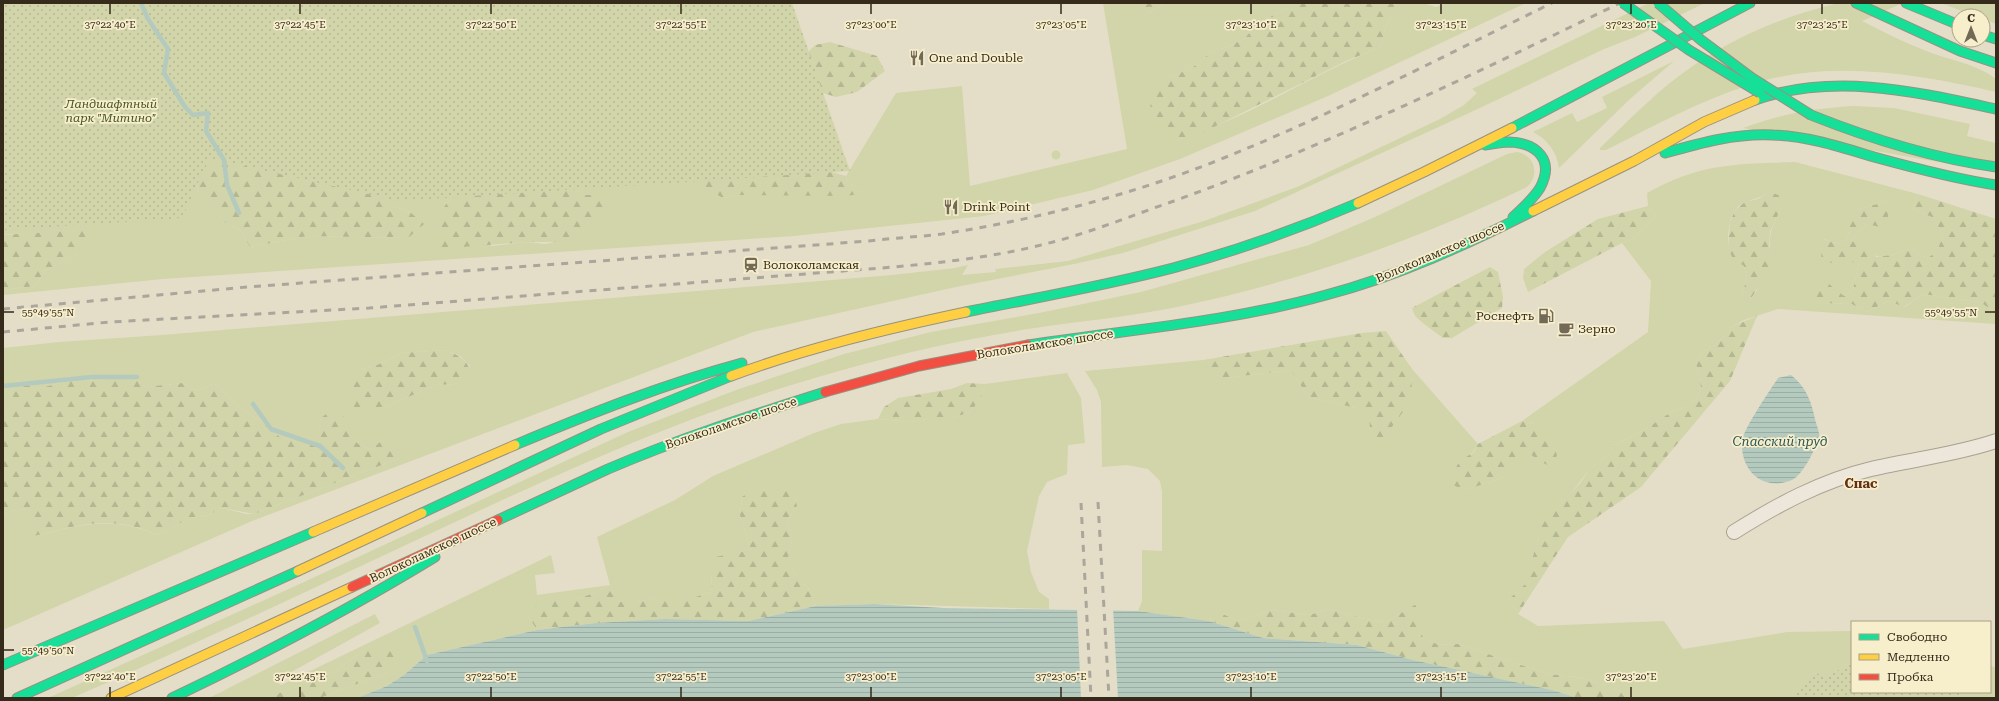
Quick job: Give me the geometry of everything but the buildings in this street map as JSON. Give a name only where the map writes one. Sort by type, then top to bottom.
[{"type":"main road","points":[[1623,3],[1689,50],[1746,86],[1811,115],[1852,132],[1889,144],[1934,156],[1996,167]]},
{"type":"main road","points":[[1658,3],[1701,40],[1752,78],[1811,115]]},
{"type":"main road","points":[[3,665],[579,418],[702,374],[765,357],[814,348],[946,316],[1130,280],[1256,243],[1358,204],[1476,147],[1750,3]]},
{"type":"main road","points":[[1856,3],[1960,51],[1996,63]]},
{"type":"main road","points":[[1906,3],[1951,22]]},
{"type":"main road","name":"Волоколамское шоссе","points":[[110,698],[609,469],[687,437],[825,391],[967,356],[1212,319],[1302,302],[1374,281],[1416,265],[1500,228],[1629,163],[1733,108],[1776,93],[1819,85],[1859,84],[1910,90],[1996,109]]},
{"type":"main road","points":[[1629,163],[1729,137],[1757,135],[1788,136],[1812,139],[1923,171],[1996,185]]},
{"type":"main road","points":[[1476,147],[1501,142],[1528,143],[1536,148],[1546,164],[1547,173],[1543,183],[1532,200],[1500,228]]},
{"type":"main road","points":[[17,698],[125,651],[644,411],[714,382],[814,348]]},
{"type":"main road","points":[[172,698],[233,669],[374,594],[425,564],[460,538]]},
{"type":"street","points":[[1734,532],[1773,508],[1815,488],[1870,469],[1966,451],[1996,441]]},
{"type":"green space","name":"Ландшафтный парк \"Митино\"","points":[[3,3],[792,3],[850,171],[399,201],[209,158],[182,218],[3,230]]},
{"type":"green space","points":[[1103,3],[1141,3],[1142,7],[1150,13],[1165,3],[1296,3],[1257,24],[1245,38],[1228,47],[1211,51],[1199,64],[1165,80],[1177,140],[1229,120],[1330,70],[1381,47],[1385,29],[1397,3],[1423,3],[1436,7],[1446,3],[1526,3],[1328,96],[1180,159],[1093,190],[984,216],[794,236],[163,279],[3,295],[3,290],[35,286],[45,271],[78,254],[11,234],[3,235],[3,230],[16,228],[199,164],[197,194],[212,206],[223,221],[241,231],[250,247],[307,236],[408,238],[410,212],[393,206],[377,187],[462,185],[439,213],[491,246],[527,242],[546,244],[580,236],[589,221],[583,195],[569,183],[699,173],[723,198],[741,195],[863,193],[847,181],[846,176],[896,93],[962,86],[970,186],[1127,149]]},
{"type":"green space","points":[[1141,3],[1165,3],[1150,13],[1142,7]]},
{"type":"green space","points":[[1296,3],[1397,3],[1385,29],[1381,47],[1346,61],[1206,131],[1177,140],[1168,138],[1152,119],[1150,110],[1152,92],[1165,80],[1199,64],[1211,51],[1228,47],[1245,38],[1257,24]]},
{"type":"green space","points":[[1649,3],[1705,3],[1635,37],[1604,49],[1480,108],[1255,211],[1123,253],[956,287],[753,332],[252,521],[3,630],[3,514],[18,509],[29,510],[35,520],[30,537],[63,529],[94,524],[124,525],[157,535],[190,518],[207,516],[222,508],[246,514],[254,514],[400,458],[381,441],[371,450],[357,443],[349,431],[321,418],[317,437],[281,439],[264,423],[237,406],[214,383],[198,391],[182,383],[145,387],[131,375],[95,381],[77,379],[36,389],[17,380],[9,394],[9,413],[3,415],[3,348],[59,342],[162,335],[892,275],[955,268],[968,265],[962,275],[996,272],[995,269],[1068,261],[1204,221],[1297,187],[1440,119],[1464,105],[1477,93],[1472,89]],"holes":[[[445,350],[460,356],[470,366],[455,384],[437,385],[384,407],[354,411],[353,394],[361,369],[375,366],[401,353]]]},
{"type":"green space","points":[[1839,3],[1903,3],[1862,21],[1916,47],[1980,69],[1996,79],[1996,92],[1936,80],[1874,72],[1812,72],[1782,76],[1733,90],[1678,114],[1606,150],[1600,150],[1600,148],[1658,93],[1679,76],[1716,51],[1776,22],[1818,8]]},
{"type":"green space","points":[[1941,3],[1996,3],[1996,24],[1991,22],[1991,8],[1954,8]]},
{"type":"green space","points":[[148,19],[377,187],[393,206],[410,212],[424,224],[408,238],[307,236],[250,247],[241,231],[223,221],[212,206],[197,194],[199,164]]},
{"type":"green space","points":[[830,42],[877,56],[885,71],[857,92],[836,97],[801,86],[803,57],[815,45]]},
{"type":"green space","points":[[1674,61],[1630,99],[1559,168],[1554,151],[1543,138],[1533,132],[1572,113],[1577,122],[1607,108],[1602,97]]},
{"type":"green space","points":[[1854,106],[1894,108],[1970,124],[1967,136],[1996,143],[1996,172],[1743,128],[1798,112]]},
{"type":"green space","points":[[1056,150],[1061,155],[1056,160],[1051,155]]},
{"type":"green space","points":[[1517,152],[1528,157],[1534,166],[1533,177],[1527,187],[1485,207],[1400,242],[1315,271],[1227,296],[1163,310],[1028,329],[944,345],[862,364],[760,395],[713,411],[575,467],[211,636],[72,698],[48,698],[291,588],[628,432],[736,390],[844,354],[931,332],[1039,313],[1141,292],[1309,245],[1375,217],[1507,154]]},
{"type":"green space","points":[[781,158],[846,176],[847,181],[863,193],[847,196],[741,195],[723,198],[707,189],[699,173]]},
{"type":"green space","points":[[1795,162],[1918,194],[1913,209],[1934,218],[1943,236],[1937,251],[1928,258],[1916,253],[1911,247],[1892,255],[1880,256],[1868,252],[1851,241],[1889,201],[1854,210],[1847,239],[1838,244],[1821,238],[1859,262],[1853,290],[1844,296],[1814,289],[1819,303],[1852,304],[1866,312],[1889,301],[1905,307],[1923,294],[1980,302],[1996,313],[1996,324],[1778,309],[1744,320],[1733,326],[1715,345],[1703,352],[1696,363],[1701,387],[1696,399],[1686,407],[1673,411],[1639,433],[1615,445],[1607,455],[1588,471],[1572,492],[1544,519],[1530,567],[1530,580],[1509,599],[1518,614],[1538,626],[1664,621],[1683,649],[1787,632],[1851,631],[1851,664],[1829,675],[1813,673],[1787,698],[1625,698],[1620,691],[1585,678],[1548,674],[1458,644],[1439,645],[1422,638],[1418,621],[1418,603],[1386,622],[1365,619],[1328,609],[1310,615],[1273,610],[1238,621],[1225,615],[1212,615],[1209,621],[1138,611],[1142,601],[1142,550],[1162,551],[1162,492],[1160,481],[1148,469],[1127,465],[1102,467],[1101,402],[1097,390],[1085,371],[1203,360],[1206,372],[1226,378],[1291,370],[1308,397],[1356,408],[1370,416],[1371,440],[1410,401],[1412,369],[1478,444],[1470,454],[1465,490],[1503,478],[1517,456],[1529,453],[1539,461],[1535,424],[1522,421],[1648,332],[1651,281],[1622,243],[1631,240],[1656,216],[1648,206],[1647,193],[1684,176],[1719,167]],"holes":[[[1769,192],[1781,208],[1770,238],[1770,251],[1772,258],[1756,292],[1747,304],[1742,294],[1747,278],[1744,266],[1728,248],[1728,235],[1732,215],[1740,205]]]},
{"type":"green space","points":[[569,183],[583,195],[601,195],[604,212],[589,221],[580,236],[564,242],[527,242],[436,249],[439,213],[462,185]]},
{"type":"green space","points":[[1769,192],[1782,196],[1781,208],[1770,232],[1769,245],[1772,258],[1769,270],[1747,305],[1742,294],[1747,278],[1744,266],[1733,259],[1728,248],[1730,222],[1735,210],[1745,202],[1758,199]]},
{"type":"green space","points":[[1918,194],[1996,219],[1996,313],[1980,302],[1923,294],[1904,307],[1889,301],[1866,312],[1852,304],[1819,303],[1813,289],[1829,284],[1844,296],[1853,290],[1859,262],[1822,263],[1820,238],[1838,244],[1847,239],[1854,210],[1889,201],[1888,217],[1880,227],[1867,224],[1851,241],[1870,246],[1876,257],[1893,255],[1911,247],[1916,253],[1928,258],[1937,251],[1943,236],[1934,218],[1913,209]]},
{"type":"green space","points":[[1648,206],[1656,216],[1631,240],[1622,243],[1528,292],[1523,278],[1524,269],[1545,252],[1598,219]]},
{"type":"green space","points":[[86,230],[91,241],[78,254],[45,271],[35,286],[3,290],[3,235]]},
{"type":"green space","points":[[1490,267],[1498,272],[1503,297],[1502,308],[1452,338],[1443,338],[1415,316],[1412,308]]},
{"type":"green space","points":[[1757,316],[1730,381],[1641,487],[1568,537],[1518,614],[1509,599],[1530,580],[1530,567],[1544,518],[1572,492],[1588,471],[1607,455],[1615,445],[1639,433],[1673,411],[1686,407],[1696,399],[1701,387],[1696,363],[1703,352],[1715,345],[1733,326]]},
{"type":"green space","points":[[1386,331],[1412,369],[1411,401],[1383,439],[1371,440],[1369,416],[1356,408],[1308,397],[1291,370],[1226,378],[1205,372],[1203,360],[1362,333]]},
{"type":"green space","points":[[445,350],[463,359],[469,366],[472,377],[455,384],[437,385],[384,407],[354,412],[351,379],[361,369],[375,366],[401,353]]},
{"type":"green space","points":[[1067,373],[1081,398],[1085,443],[1068,445],[1067,474],[1047,482],[1039,496],[1027,551],[1031,572],[1039,592],[1049,599],[1049,609],[874,604],[816,606],[808,588],[795,574],[788,558],[792,540],[787,521],[797,506],[793,489],[774,489],[742,497],[740,515],[751,550],[711,574],[712,592],[695,597],[658,597],[638,602],[620,602],[610,585],[597,537],[675,500],[713,476],[814,433],[841,424],[878,419],[912,422],[931,418],[950,418],[968,413],[980,401],[985,384]]},
{"type":"green space","points":[[131,375],[145,387],[182,383],[198,391],[214,383],[237,406],[264,423],[282,439],[317,436],[321,418],[330,411],[343,416],[357,443],[371,450],[381,441],[391,444],[399,449],[400,458],[254,514],[222,508],[207,516],[190,518],[157,535],[140,528],[124,524],[108,523],[78,526],[30,537],[34,520],[29,510],[18,509],[3,514],[3,415],[9,413],[9,394],[17,380],[36,389],[77,379],[95,381]]},
{"type":"green space","points":[[967,383],[985,384],[980,401],[968,413],[950,418],[931,418],[912,422],[878,419],[884,407],[898,398],[951,389]]},
{"type":"green space","points":[[1522,421],[1535,424],[1552,443],[1557,455],[1552,467],[1539,461],[1529,453],[1517,457],[1503,478],[1465,490],[1453,485],[1453,472],[1460,461],[1474,452],[1478,444]]},
{"type":"green space","points":[[757,487],[793,489],[797,506],[787,521],[792,540],[788,558],[795,574],[808,588],[816,606],[748,621],[665,619],[596,623],[537,630],[527,614],[541,602],[559,599],[577,599],[610,585],[620,602],[638,602],[658,597],[695,597],[712,592],[711,574],[715,557],[751,550],[740,515],[742,497]]},
{"type":"green space","points":[[551,555],[555,573],[535,575],[537,595],[610,585],[577,599],[559,599],[527,614],[537,630],[427,655],[404,675],[387,686],[357,698],[320,698],[394,670],[369,647],[334,672],[267,698],[209,698],[375,614],[380,623],[275,681],[281,685]]},
{"type":"green space","points":[[1418,603],[1418,621],[1423,638],[1439,645],[1458,644],[1548,674],[1585,678],[1620,691],[1625,698],[1578,698],[1552,690],[1413,660],[1357,645],[1263,638],[1209,621],[1212,615],[1225,615],[1238,621],[1273,610],[1310,615],[1328,609],[1365,619],[1386,622]]},
{"type":"green space","points":[[369,647],[400,653],[394,670],[320,698],[267,698],[334,672]]},
{"type":"green space","points":[[1851,664],[1851,693],[1959,693],[1960,698],[1787,698],[1813,673],[1829,675]]},
{"type":"green space","points":[[1991,666],[1996,668],[1996,698],[1960,698],[1959,693],[1991,693]]},
{"type":"water","name":"Спасский пруд","points":[[1791,375],[1801,384],[1807,394],[1812,406],[1819,437],[1805,467],[1796,477],[1792,480],[1781,483],[1772,483],[1763,481],[1749,470],[1742,452],[1742,441],[1752,419],[1778,378]]},
{"type":"water","points":[[874,604],[943,608],[1138,611],[1209,621],[1263,638],[1357,645],[1413,660],[1552,690],[1578,698],[357,698],[387,686],[404,675],[427,655],[537,630],[596,623],[665,619],[748,621],[816,606]]},
{"type":"pier","points":[[1077,608],[1113,608],[1118,698],[1081,698]]},
{"type":"waterway","points":[[141,3],[148,19],[168,49],[164,73],[185,107],[193,115],[208,113],[206,131],[224,160],[227,185],[239,213]]},
{"type":"waterway","points":[[3,386],[92,377],[137,377]]},
{"type":"waterway","points":[[253,404],[271,429],[320,446],[343,468]]},
{"type":"waterway","points":[[415,627],[427,661]]},
{"type":"railway","points":[[3,309],[247,287],[869,241],[942,234],[1016,221],[1125,193],[1196,169],[1231,155],[1313,120],[1552,3]]},
{"type":"railway","points":[[3,332],[110,322],[369,308],[894,267],[989,256],[1026,249],[1093,230],[1174,201],[1288,156],[1400,108],[1620,3]]},
{"type":"railway","points":[[1098,502],[1109,698]]},
{"type":"railway","points":[[1081,503],[1091,698]]},
{"type":"traffic: fast","points":[[1623,3],[1689,50],[1760,93]]},
{"type":"traffic: fast","points":[[1658,3],[1701,40],[1752,78],[1811,115]]},
{"type":"traffic: fast","points":[[1512,128],[1750,3]]},
{"type":"traffic: fast","points":[[1856,3],[1960,51],[1996,63]]},
{"type":"traffic: fast","points":[[1906,3],[1951,22]]},
{"type":"traffic: fast","points":[[1991,37],[1996,39]]},
{"type":"traffic: fast","points":[[1755,100],[1785,92],[1815,87],[1845,86],[1906,91],[1996,109]]},
{"type":"traffic: fast","points":[[1811,115],[1902,147],[1996,167]]},
{"type":"traffic: fast","points":[[1665,153],[1705,142],[1732,137],[1759,135],[1799,137],[1935,173],[1996,185]]},
{"type":"traffic: fast","points":[[1485,145],[1506,142],[1519,143],[1535,150],[1541,155],[1544,161],[1544,178],[1540,188],[1531,200],[1513,217]]},
{"type":"traffic: fast","points":[[966,312],[1095,286],[1173,268],[1267,239],[1358,203]]},
{"type":"traffic: fast","points":[[1028,345],[1215,319],[1326,295],[1379,279],[1431,259],[1483,236],[1533,211]]},
{"type":"traffic: fast","points":[[515,445],[627,400],[684,380],[742,363]]},
{"type":"traffic: fast","points":[[422,513],[601,429],[731,376]]},
{"type":"traffic: fast","points":[[498,520],[608,469],[661,448],[825,392]]},
{"type":"traffic: fast","points":[[3,665],[313,532]]},
{"type":"traffic: fast","points":[[172,698],[305,631],[371,595],[435,557]]},
{"type":"traffic: fast","points":[[17,698],[298,571]]},
{"type":"traffic: slow","points":[[1533,211],[1634,161],[1704,122],[1755,100]]},
{"type":"traffic: slow","points":[[1358,203],[1512,128]]},
{"type":"traffic: slow","points":[[731,376],[847,340],[966,312]]},
{"type":"traffic: slow","points":[[313,532],[515,445]]},
{"type":"traffic: slow","points":[[298,571],[422,513]]},
{"type":"traffic: slow","points":[[111,698],[352,587]]},
{"type":"traffic: jam","points":[[825,392],[919,366],[1028,345]]},
{"type":"traffic: jam","points":[[352,587],[498,520]]},
{"type":"place","name":"One and Double","points":[[917,58]]},
{"type":"place","name":"Drink Point","points":[[951,207]]},
{"type":"place","name":"Волоколамская","points":[[751,265]]},
{"type":"place","name":"Роснефть","points":[[1546,316]]},
{"type":"place","name":"Зерно","points":[[1566,329]]},
{"type":"district","name":"Спас","points":[[1861,483]]}]
